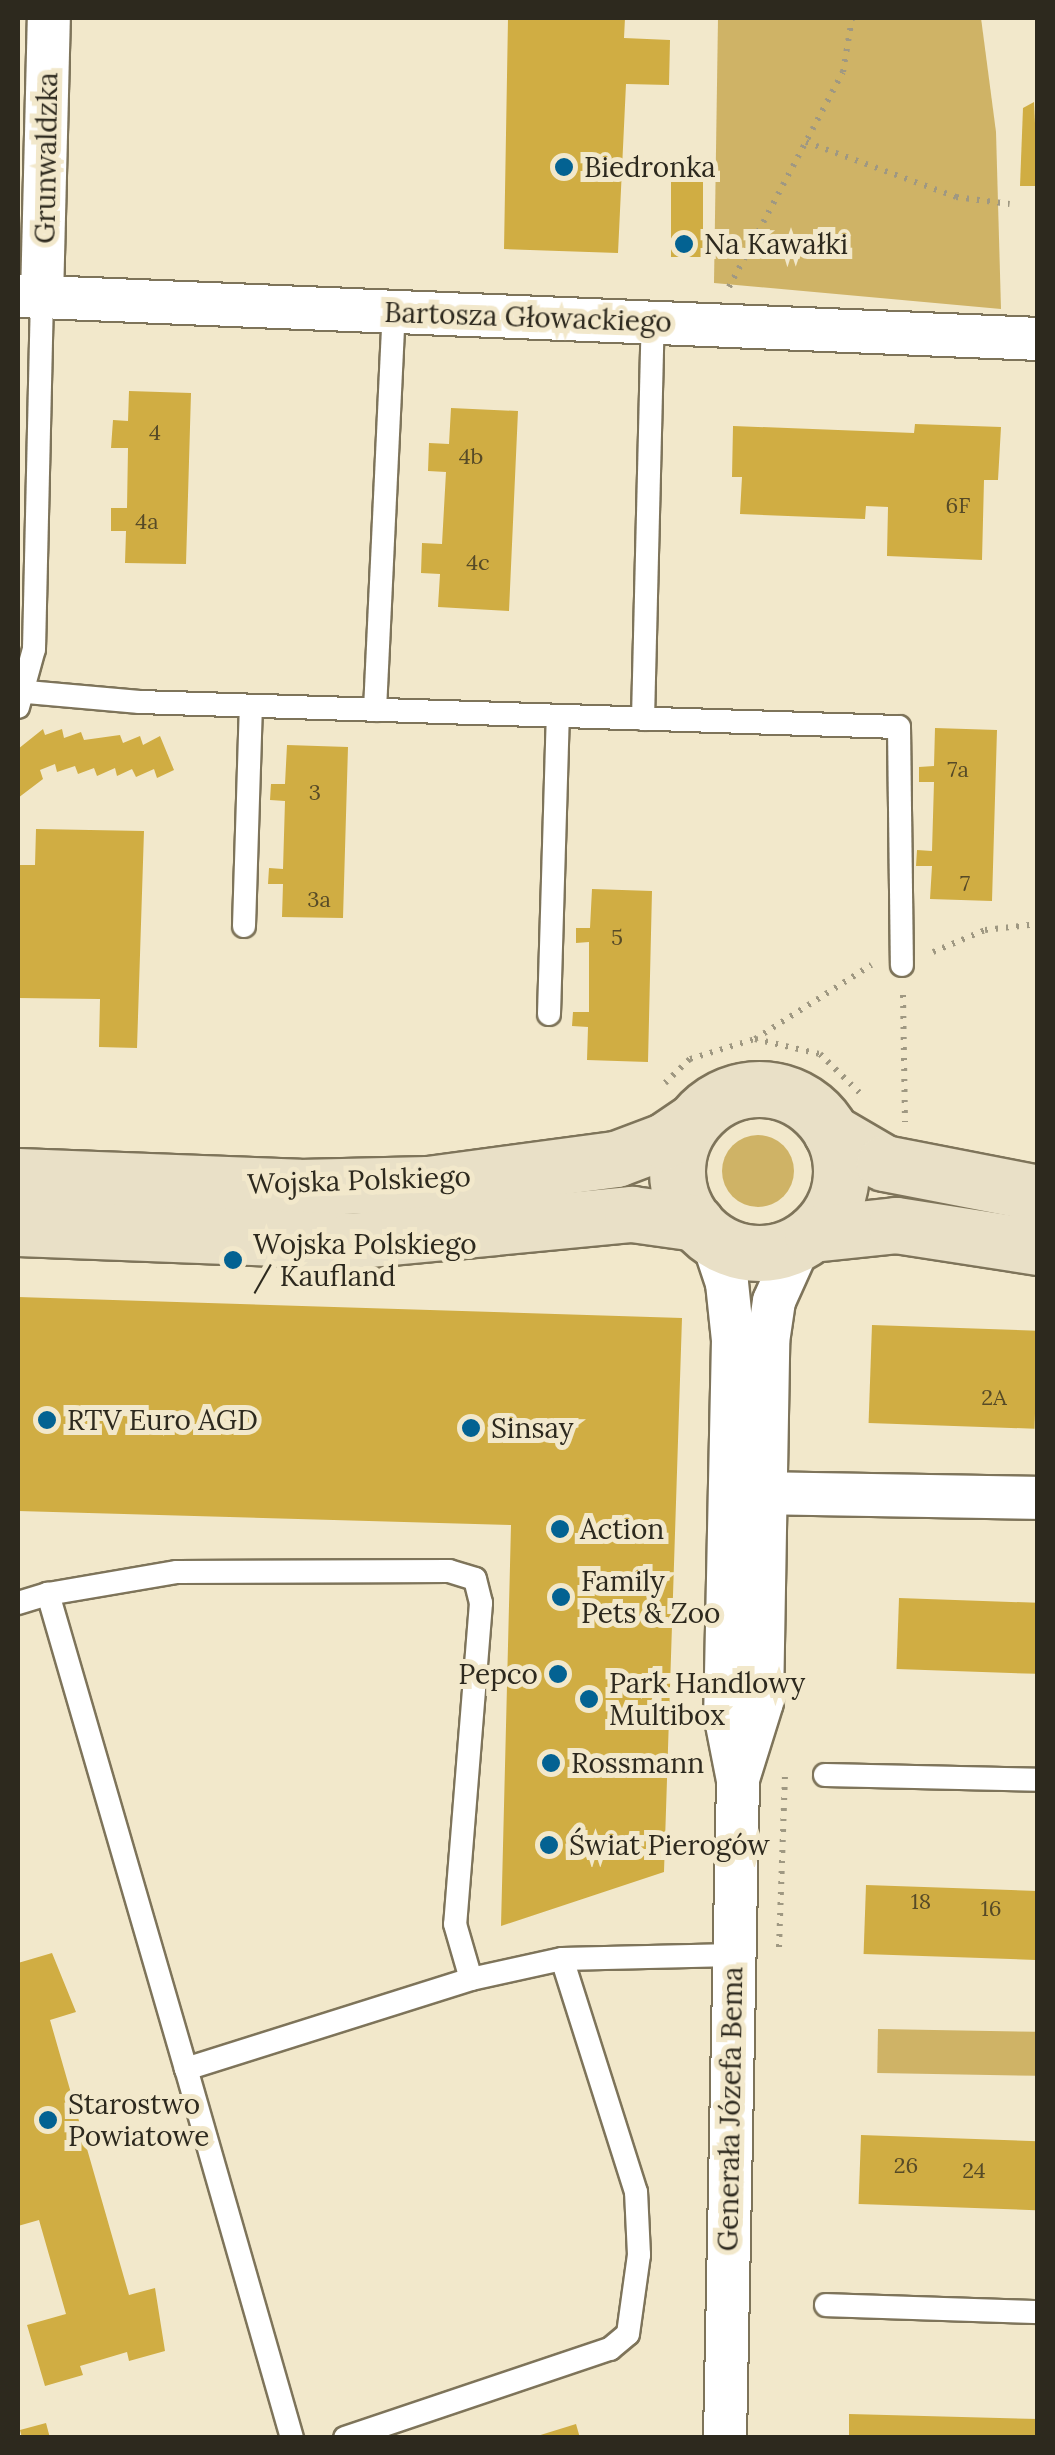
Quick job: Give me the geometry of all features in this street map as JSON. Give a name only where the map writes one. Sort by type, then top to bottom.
[{"type":"street","name":"Grunwaldzka","points":[[30,297],[49,18]]},
{"type":"street","name":"Bartosza Głowackiego","points":[[30,297],[1038,339]]},
{"type":"street","points":[[1038,1192],[884,1163],[850,1117],[760,1088],[675,1105],[676,1178],[704,1231],[760,1253],[807,1237],[896,1226],[1038,1247]]},
{"type":"street","name":"Wojska Polskiego","points":[[18,1176],[299,1187],[428,1184],[616,1159],[664,1142],[675,1105]]},
{"type":"street","points":[[807,1237],[832,1208],[841,1178],[850,1117]]},
{"type":"street","name":"Wojska Polskiego","points":[[18,1228],[350,1240],[632,1214],[704,1231]]},
{"type":"street","name":"Generała Józefa Bema","points":[[704,1231],[727,1283],[733,1340],[725,1714],[738,1780],[725,2438]]},
{"type":"street","name":"Generała Józefa Bema","points":[[738,1780],[762,1702],[762,1493],[769,1330],[774,1301],[807,1237]]},
{"type":"street","points":[[762,1493],[1038,1498]]},
{"type":"lane","points":[[30,297],[34,649],[22,700],[899,727],[902,965]]},
{"type":"lane","points":[[374,710],[394,312]]},
{"type":"lane","points":[[643,719],[653,322]]},
{"type":"lane","points":[[244,926],[251,706]]},
{"type":"lane","points":[[549,1014],[558,716]]},
{"type":"lane","points":[[18,1604],[48,1594],[177,1572],[449,1570],[475,1579],[480,1622],[455,1924],[471,1979]]},
{"type":"lane","points":[[48,1594],[292,2438]]},
{"type":"lane","points":[[825,1776],[1038,1780]]},
{"type":"lane","points":[[186,2069],[471,1979],[562,1959],[734,1956]]},
{"type":"lane","points":[[345,2438],[610,2350],[628,2334],[639,2255],[636,2192],[562,1959]]},
{"type":"lane","points":[[826,2305],[1038,2312]]},
{"type":"path","points":[[720,306],[843,72],[852,18]]},
{"type":"path","points":[[806,142],[956,198],[1010,204]]},
{"type":"path","points":[[675,1105],[690,1059],[755,1040],[874,964],[902,965],[986,930],[1038,924]]},
{"type":"path","points":[[902,965],[905,1128]]},
{"type":"path","points":[[755,1040],[820,1054],[850,1117]]},
{"type":"path","points":[[892,1121],[916,1134]]},
{"type":"path","points":[[778,1956],[786,1761]]},
{"type":"shaded area","points":[[718,18],[981,18],[996,132],[1001,309],[714,283]]},
{"type":"shaded area","points":[[758,1135],[784,1145],[794,1171],[784,1197],[758,1207],[732,1197],[722,1171],[732,1145]]},
{"type":"shaded area","points":[[878,2029],[1037,2032],[1036,2076],[877,2073]]},
{"type":"building","name":"Biedronka","points":[[508,18],[625,18],[624,38],[670,40],[669,85],[626,84],[618,253],[504,249]]},
{"type":"building","points":[[1034,102],[1038,186],[1020,186],[1023,108]]},
{"type":"building","points":[[671,164],[703,164],[703,257],[671,257]]},
{"type":"building","points":[[129,391],[191,393],[186,564],[125,563],[126,531],[111,531],[111,508],[127,508],[128,448],[111,448],[113,420],[128,421]]},
{"type":"building","points":[[451,408],[518,411],[509,611],[438,607],[440,574],[421,573],[422,543],[442,544],[446,472],[428,471],[429,443],[449,444]]},
{"type":"building","points":[[915,424],[1001,427],[998,480],[984,480],[982,560],[887,556],[888,507],[866,506],[865,519],[740,514],[742,477],[732,477],[733,426],[914,433]]},
{"type":"building","points":[[935,728],[997,730],[992,901],[930,899],[932,866],[916,866],[917,850],[932,851],[934,782],[919,782],[919,767],[934,766]]},
{"type":"building","points":[[43,729],[45,735],[62,729],[64,738],[81,732],[84,740],[120,735],[123,743],[140,736],[143,745],[160,736],[174,770],[157,778],[154,769],[136,777],[132,769],[117,776],[115,768],[97,776],[94,768],[78,774],[75,766],[57,772],[55,764],[40,770],[43,779],[18,798],[18,749]]},
{"type":"building","points":[[287,745],[348,747],[343,918],[282,917],[283,884],[268,884],[269,868],[283,869],[285,801],[270,800],[271,784],[285,784]]},
{"type":"building","points":[[36,829],[144,831],[137,1048],[99,1047],[100,999],[18,998],[18,865],[35,865]]},
{"type":"building","points":[[592,889],[652,891],[648,1062],[587,1060],[588,1027],[572,1026],[573,1012],[589,1012],[589,942],[576,943],[576,928],[590,928]]},
{"type":"building","name":"Park Handlowy Multibox","points":[[18,1297],[682,1318],[664,1872],[501,1926],[511,1525],[18,1511]]},
{"type":"building","points":[[872,1325],[1038,1331],[1034,1429],[869,1423]]},
{"type":"building","points":[[899,1598],[1038,1603],[1035,1674],[897,1669]]},
{"type":"building","points":[[866,1885],[1038,1891],[1035,1960],[864,1954]]},
{"type":"building","name":"Starostwo Powiatowe","points":[[52,1953],[76,2012],[50,2020],[129,2295],[155,2288],[165,2351],[129,2361],[127,2352],[80,2366],[83,2375],[45,2386],[27,2325],[66,2314],[39,2220],[18,2226],[18,1963]]},
{"type":"building","points":[[861,2135],[1038,2141],[1035,2210],[859,2204]]},
{"type":"building","points":[[849,2414],[1038,2419],[1038,2438],[849,2438]]},
{"type":"building","points":[[46,2423],[50,2438],[22,2438],[20,2430]]},
{"type":"building","points":[[576,2424],[580,2438],[534,2438],[534,2437]]},
{"type":"place","name":"Biedronka","points":[[564,167]]},
{"type":"place","name":"Na Kawałki","points":[[684,244]]},
{"type":"place","name":"Wojska Polskiego / Kaufland","points":[[233,1260]]},
{"type":"place","name":"RTV Euro AGD","points":[[47,1420]]},
{"type":"place","name":"Sinsay","points":[[471,1428]]},
{"type":"place","name":"Action","points":[[560,1529]]},
{"type":"place","name":"Family Pets & Zoo","points":[[561,1597]]},
{"type":"place","name":"Pepco","points":[[558,1674]]},
{"type":"place","name":"Park Handlowy Multibox","points":[[589,1699]]},
{"type":"place","name":"Rossmann","points":[[551,1763]]},
{"type":"place","name":"Świat Pierogów","points":[[549,1845]]},
{"type":"place","name":"Starostwo Powiatowe","points":[[48,2120]]}]
